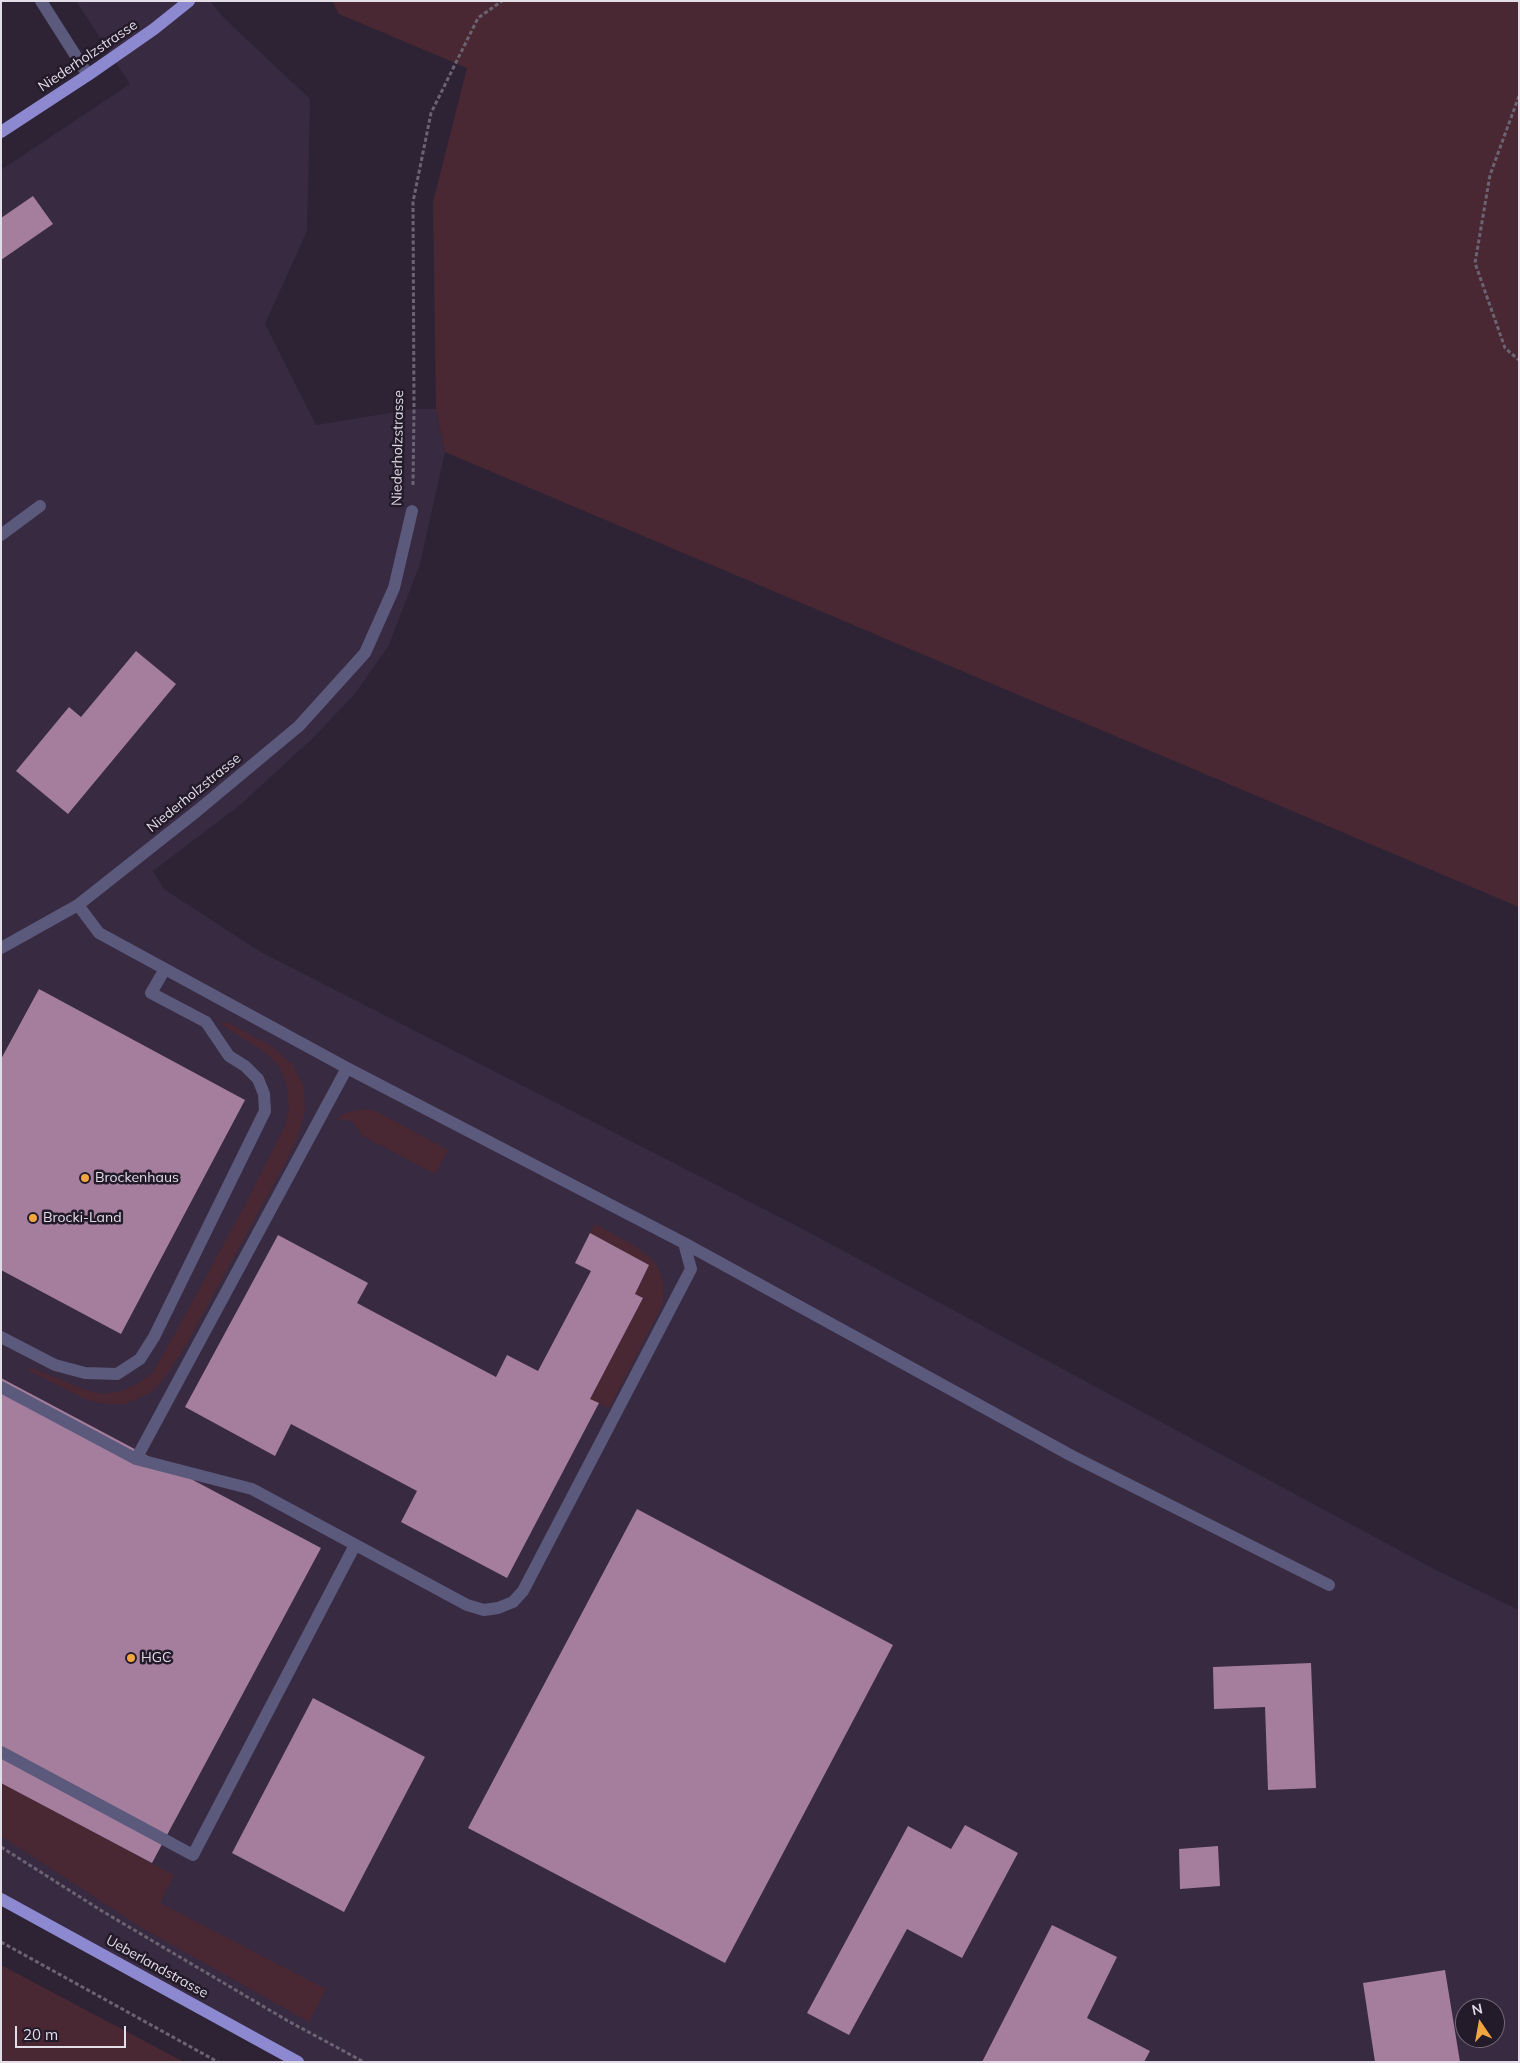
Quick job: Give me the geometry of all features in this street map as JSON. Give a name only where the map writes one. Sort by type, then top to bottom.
[{"type":"main road","name":"Niederholzstrasse","points":[[1,132],[88,75],[154,29],[189,1]]},
{"type":"main road","name":"Ueberlandstrasse","points":[[1,1899],[298,2062]]},
{"type":"street","points":[[41,1],[88,75]]},
{"type":"street","points":[[1,535],[40,506]]},
{"type":"street","name":"Niederholzstrasse","points":[[1,948],[78,905],[197,811],[299,726],[365,653],[394,588],[412,511]]},
{"type":"street","points":[[78,905],[99,933],[347,1068],[684,1243],[1072,1456],[1329,1585]]},
{"type":"street","points":[[1,1337],[55,1365],[85,1373],[117,1374],[140,1359],[154,1336],[265,1110],[264,1094],[258,1079],[245,1066],[229,1056],[206,1022],[151,993],[165,969]]},
{"type":"street","points":[[136,1459],[347,1068]]},
{"type":"street","points":[[1,1387],[136,1459],[252,1489],[467,1604],[484,1610],[498,1608],[513,1602],[523,1591],[691,1269],[684,1243]]},
{"type":"street","points":[[1,1752],[193,1855],[355,1545]]},
{"type":"path","name":"Niederholzstrasse","points":[[412,511],[414,409],[413,202],[431,113],[478,18],[502,1]]},
{"type":"path","points":[[1519,96],[1490,175],[1475,263],[1505,348],[1519,360]]},
{"type":"path","points":[[1,1847],[102,1911],[288,2021],[364,2062]]},
{"type":"path","points":[[1,1942],[218,2062]]},
{"type":"shaded area","points":[[76,1],[210,1],[224,18],[310,99],[307,231],[265,324],[316,425],[414,409],[436,409],[445,452],[420,564],[389,645],[354,695],[312,739],[240,805],[153,871],[164,889],[259,951],[799,1227],[1436,1570],[1519,1610],[1519,2062],[307,2062],[1,1898],[1,170],[130,84]]},
{"type":"shaded area","points":[[332,1],[1519,1],[1519,907],[445,452],[436,409],[433,202],[467,68],[339,14]]},
{"type":"shaded area","points":[[220,1021],[229,1023],[273,1047],[292,1064],[304,1087],[305,1112],[298,1136],[289,1156],[187,1343],[164,1379],[150,1393],[125,1404],[104,1404],[85,1399],[26,1369],[32,1368],[86,1390],[103,1394],[122,1391],[139,1383],[153,1372],[240,1214],[285,1126],[289,1107],[287,1086],[280,1068],[266,1053],[224,1026]]},
{"type":"shaded area","points":[[362,1109],[376,1111],[448,1150],[435,1174],[363,1136],[352,1121],[336,1119],[346,1113]]},
{"type":"shaded area","points":[[595,1224],[633,1245],[651,1258],[657,1266],[664,1285],[663,1304],[609,1408],[590,1399],[643,1298],[635,1294],[649,1265],[590,1233]]},
{"type":"shaded area","points":[[1,1783],[174,1875],[160,1903],[326,1989],[309,2022],[144,1929],[1,1836]]},
{"type":"shaded area","points":[[1,1965],[184,2062],[1,2062]]},
{"type":"building","points":[[33,196],[53,224],[1,260],[1,218]]},
{"type":"building","points":[[136,651],[176,684],[68,814],[16,771],[69,707],[81,717]]},
{"type":"building","name":"Brockenhaus","points":[[39,989],[245,1100],[121,1334],[1,1270],[1,1059]]},
{"type":"building","points":[[590,1233],[649,1265],[635,1294],[643,1298],[590,1399],[599,1403],[507,1578],[401,1522],[417,1491],[291,1424],[275,1456],[185,1407],[278,1235],[368,1283],[357,1303],[496,1377],[507,1355],[538,1371],[591,1271],[575,1263]]},
{"type":"building","name":"HGC","points":[[1,1378],[321,1548],[152,1863],[1,1783]]},
{"type":"building","points":[[637,1509],[893,1645],[725,1963],[468,1828]]},
{"type":"building","points":[[1311,1663],[1316,1788],[1268,1790],[1265,1707],[1214,1709],[1213,1667]]},
{"type":"building","points":[[313,1698],[425,1757],[344,1912],[232,1853]]},
{"type":"building","points":[[965,1825],[1018,1853],[962,1958],[907,1929],[849,2035],[807,2013],[908,1826],[951,1849]]},
{"type":"building","points":[[1218,1846],[1220,1886],[1180,1889],[1179,1849]]},
{"type":"building","points":[[1052,1925],[1117,1957],[1087,2018],[1150,2051],[1144,2062],[982,2062]]},
{"type":"building","points":[[1445,1970],[1455,2031],[1455,2048],[1458,2048],[1460,2062],[1375,2062],[1363,1983]]},
{"type":"place","name":"Brockenhaus","points":[[85,1178]]},
{"type":"place","name":"Brocki-Land","points":[[33,1218]]},
{"type":"place","name":"HGC","points":[[131,1658]]}]
